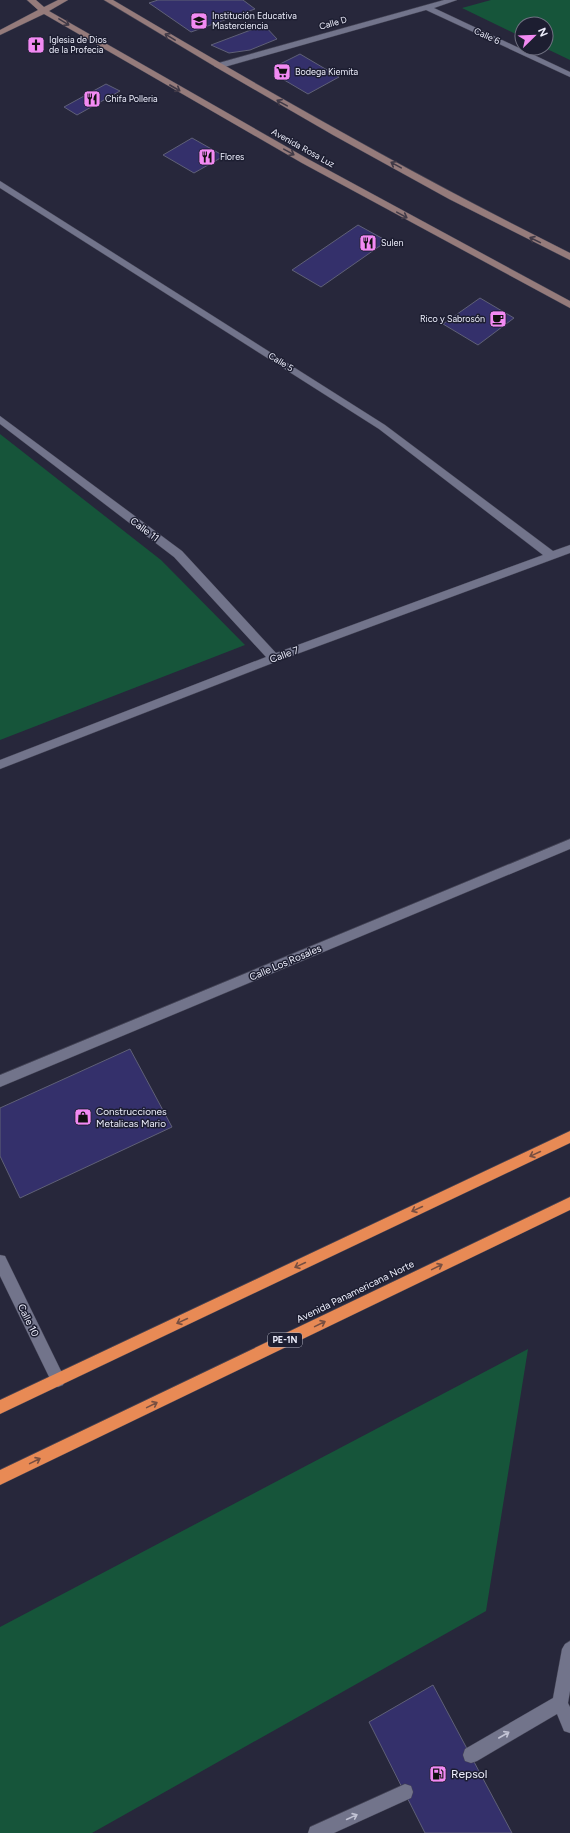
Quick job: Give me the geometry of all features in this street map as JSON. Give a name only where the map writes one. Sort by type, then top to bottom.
[{"type":"highway","points":[[0,1407],[570,1137]]},
{"type":"highway","name":"Avenida Panamericana Norte","points":[[0,1478],[570,1203]]},
{"type":"street","name":"Avenida Rosa Luz","points":[[31,0],[43,10],[182,92],[459,246],[570,305]]},
{"type":"street","points":[[0,33],[64,0]]},
{"type":"street","points":[[108,0],[218,66],[496,220],[570,257]]},
{"type":"street","name":"Calle D","points":[[218,66],[453,0]]},
{"type":"street","name":"Calle 6","points":[[426,7],[570,75]]},
{"type":"street","name":"Calle 5","points":[[0,184],[382,426],[552,556]]},
{"type":"street","name":"Calle 11","points":[[1,420],[178,554],[274,658]]},
{"type":"street","name":"Calle 7","points":[[0,765],[274,658],[570,549]]},
{"type":"street","name":"Calle Los Rosales","points":[[0,1081],[570,844]]},
{"type":"street","name":"Calle 10","points":[[0,1261],[58,1380]]},
{"type":"street","points":[[570,1649],[560,1703],[570,1725]]},
{"type":"street","points":[[471,1755],[560,1703]]},
{"type":"street","points":[[316,1833],[405,1792]]},
{"type":"green space","points":[[491,0],[570,0],[570,60],[554,52],[554,16],[514,16],[514,33],[462,8]]},
{"type":"green space","points":[[0,434],[161,560],[245,645],[0,740]]},
{"type":"green space","points":[[528,1349],[486,1611],[92,1833],[0,1833],[0,1627]]},
{"type":"building","name":"Institución Educativa Masterciencia","points":[[158,0],[243,0],[255,9],[191,32],[149,3]]},
{"type":"building","points":[[264,25],[277,39],[250,50],[229,53],[211,45]]},
{"type":"building","points":[[300,54],[339,77],[308,94],[274,74],[276,66]]},
{"type":"building","name":"Chifa Polleria","points":[[106,84],[120,91],[77,115],[64,107]]},
{"type":"building","points":[[192,138],[224,156],[194,173],[163,155]]},
{"type":"building","points":[[358,225],[387,241],[321,287],[292,270]]},
{"type":"building","points":[[480,298],[514,318],[478,345],[443,324]]},
{"type":"building","name":"Construcciones Metalicas Mario","points":[[130,1049],[172,1127],[20,1198],[0,1156],[0,1108]]},
{"type":"building","name":"Repsol","points":[[433,1685],[512,1833],[425,1833],[369,1722]]},
{"type":"place","name":"Institución Educativa Masterciencia","points":[[199,21]]},
{"type":"place","name":"Iglesia de Dios de la Profecia","points":[[36,45]]},
{"type":"place","name":"Bodega Kiemita","points":[[282,72]]},
{"type":"place","name":"Chifa Polleria","points":[[92,99]]},
{"type":"place","name":"Flores","points":[[207,157]]},
{"type":"place","name":"Sulen","points":[[368,243]]},
{"type":"place","name":"Rico y Sabrosón","points":[[498,319]]},
{"type":"place","name":"Construcciones Metalicas Mario","points":[[83,1117]]},
{"type":"place","name":"Repsol","points":[[438,1774]]}]
